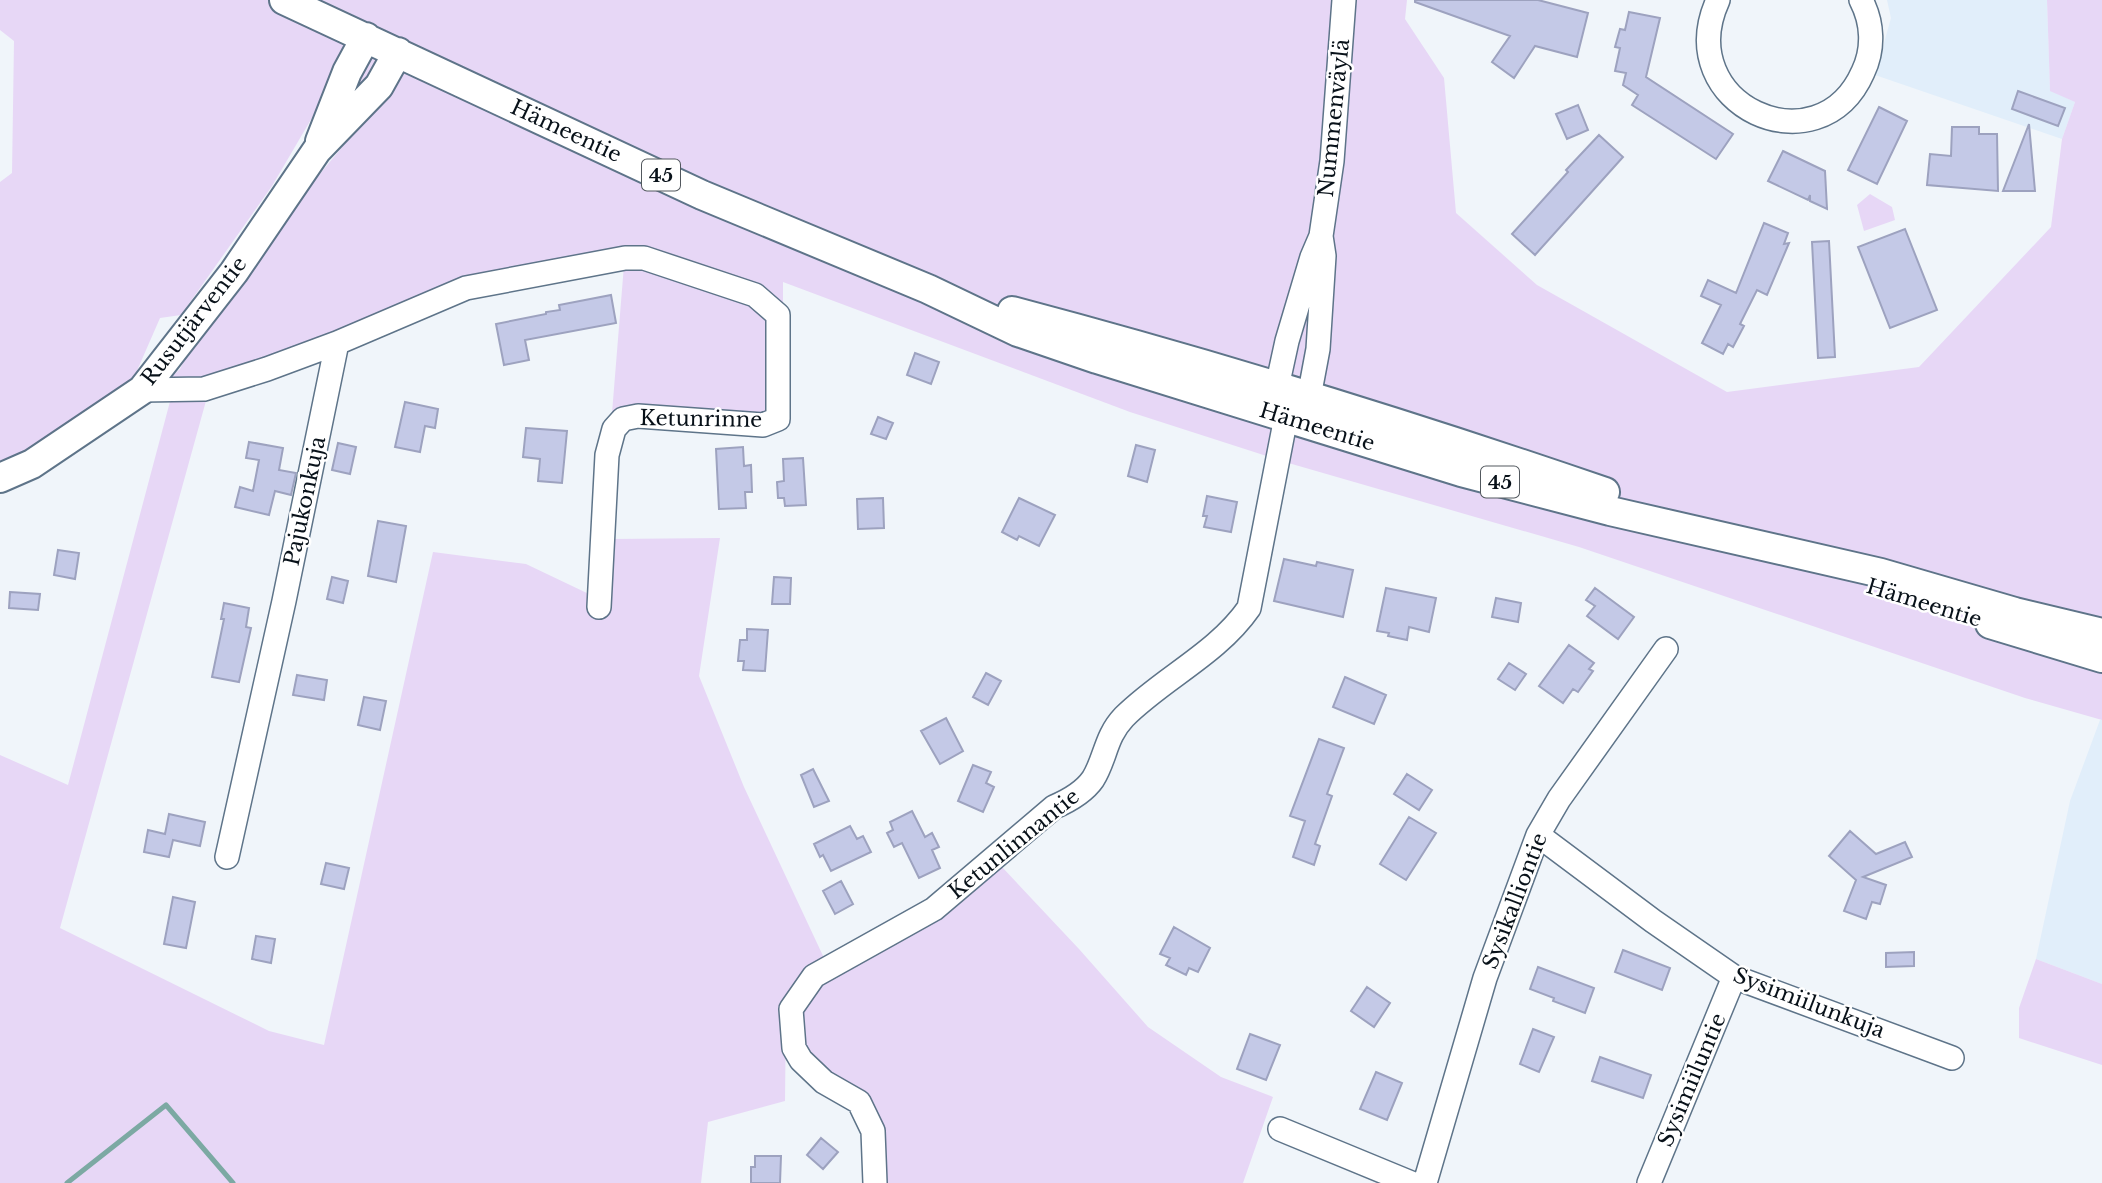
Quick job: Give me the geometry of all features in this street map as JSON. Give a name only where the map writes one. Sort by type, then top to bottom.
[{"type":"main road","name":"Hämeentie","points":[[284,0],[702,195],[928,289],[1018,331],[1097,359],[1461,472],[1610,511],[1881,573],[2015,612],[2102,633]]},
{"type":"main road","name":"Rusutjärventie","points":[[317,150],[347,72],[366,37]]},
{"type":"main road","name":"Rusutjärventie","points":[[0,478],[32,464],[142,390],[234,272],[317,150],[379,86],[398,52]]},
{"type":"main road","name":"Hämeentie","points":[[928,289],[1135,344],[1277,387],[1545,471],[1717,535]]},
{"type":"main road","name":"Hämeentie","points":[[1748,543],[1878,589],[2102,658]]},
{"type":"street","name":"Nummenväylä","points":[[1286,417],[1277,387],[1287,341],[1321,236],[1332,161],[1344,0]]},
{"type":"street","points":[[1718,0],[1709,27],[1708,45],[1717,78],[1738,103],[1752,113],[1787,121],[1816,117],[1832,110],[1848,97],[1859,83],[1868,63],[1871,41],[1869,19],[1861,0]]},
{"type":"street","name":"Nummenväylä","points":[[1309,397],[1318,349],[1324,256],[1321,236]]},
{"type":"street","name":"Ketunrinne","points":[[337,343],[466,288],[625,258],[644,258],[755,295],[778,315],[778,419],[762,425],[638,416],[622,419],[614,429],[607,455],[599,607]]},
{"type":"street","points":[[142,390],[204,389],[337,343]]},
{"type":"street","name":"Pajukonkuja","points":[[227,858],[337,343]]},
{"type":"street","points":[[1286,417],[1309,397]]},
{"type":"street","name":"Ketunlinnantie","points":[[875,1183],[873,1131],[859,1102],[824,1082],[801,1060],[794,1048],[791,1009],[814,976],[934,909],[1054,807],[1072,799],[1093,779],[1107,741],[1124,718],[1223,639],[1238,623],[1249,608],[1286,417]]},
{"type":"street","name":"Sysikalliontie","points":[[1425,1183],[1485,978],[1538,835],[1559,799],[1667,649]]},
{"type":"street","name":"Sysimiilunkuja","points":[[1538,835],[1653,921],[1734,977],[1952,1058]]},
{"type":"street","name":"Sysimiiluntie","points":[[1649,1183],[1734,977]]},
{"type":"street","points":[[1280,1129],[1411,1183]]},
{"type":"shaded area","points":[[0,0],[1407,0],[1405,19],[1444,78],[1456,213],[1537,285],[1727,392],[1919,367],[2051,227],[2062,139],[2075,102],[2050,91],[2047,0],[2102,0],[2102,720],[2025,698],[1579,547],[1285,462],[1130,412],[783,282],[783,427],[612,413],[624,265],[485,287],[209,390],[60,928],[269,1031],[324,1045],[433,552],[526,564],[591,595],[611,539],[720,538],[699,676],[744,787],[824,958],[786,1007],[785,1101],[708,1122],[701,1183],[0,1183],[0,755],[68,785],[172,394],[156,392],[180,369],[191,347],[308,188],[384,97],[332,74],[323,99],[272,186],[181,315],[160,318],[136,373],[85,435],[0,482],[0,182],[12,173],[14,41],[0,30]]},
{"type":"shaded area","points":[[1887,0],[2047,0],[2050,90],[2075,102],[2062,139],[1875,75],[1891,18]]},
{"type":"shaded area","points":[[1870,194],[1892,207],[1895,220],[1864,231],[1857,205]]},
{"type":"shaded area","points":[[2100,720],[2102,984],[2036,959],[2070,801]]},
{"type":"shaded area","points":[[1002,867],[1148,1027],[1221,1077],[1273,1097],[1243,1183],[882,1183],[880,1126],[801,1047],[798,1009],[819,980],[960,899]]},
{"type":"shaded area","points":[[2036,959],[2102,984],[2102,1065],[2019,1038],[2019,1008]]},
{"type":"building","points":[[1415,0],[1538,0],[1588,13],[1577,57],[1535,46],[1514,78],[1492,62],[1510,36]]},
{"type":"building","points":[[1629,12],[1660,18],[1646,77],[1733,134],[1716,159],[1632,105],[1638,95],[1623,85],[1626,73],[1615,71],[1620,48],[1615,47],[1620,29],[1625,30]]},
{"type":"building","points":[[2018,91],[2065,108],[2058,126],[2012,109]]},
{"type":"building","points":[[1578,105],[1588,130],[1567,139],[1556,114]]},
{"type":"building","points":[[1879,107],[1907,121],[1877,184],[1848,170]]},
{"type":"building","points":[[2029,124],[2035,191],[2003,191]]},
{"type":"building","points":[[1952,127],[1979,127],[1979,134],[1997,134],[1998,191],[1927,185],[1930,154],[1951,156]]},
{"type":"building","points":[[1599,135],[1623,157],[1535,255],[1512,234]]},
{"type":"building","points":[[1783,151],[1825,171],[1827,209],[1810,201],[1810,195],[1808,200],[1768,181]]},
{"type":"building","points":[[1764,223],[1788,233],[1784,244],[1789,243],[1767,295],[1757,290],[1740,324],[1744,326],[1733,347],[1728,344],[1723,354],[1702,343],[1721,305],[1701,296],[1708,280],[1736,293]]},
{"type":"building","points":[[1905,229],[1937,310],[1890,328],[1858,247]]},
{"type":"building","points":[[1829,241],[1835,357],[1818,358],[1812,242]]},
{"type":"building","points":[[611,295],[616,323],[525,340],[529,360],[504,365],[496,324],[560,310],[559,305]]},
{"type":"building","points":[[915,353],[939,362],[931,384],[907,375]]},
{"type":"building","points":[[405,402],[438,409],[435,428],[425,426],[420,452],[395,447]]},
{"type":"building","points":[[878,417],[893,423],[886,439],[871,434]]},
{"type":"building","points":[[526,428],[567,431],[562,483],[538,481],[540,459],[523,457]]},
{"type":"building","points":[[249,442],[283,448],[279,470],[296,473],[291,495],[275,491],[269,515],[235,507],[240,487],[253,491],[259,460],[246,458]]},
{"type":"building","points":[[338,443],[356,447],[350,474],[332,470]]},
{"type":"building","points":[[1136,445],[1155,450],[1147,482],[1128,476]]},
{"type":"building","points":[[743,447],[744,466],[751,465],[752,492],[745,492],[746,508],[719,509],[716,449]]},
{"type":"building","points":[[803,458],[806,505],[785,506],[784,498],[778,498],[777,482],[784,481],[783,459]]},
{"type":"building","points":[[1207,496],[1237,502],[1231,532],[1204,527]]},
{"type":"building","points":[[883,498],[884,528],[858,529],[857,499]]},
{"type":"building","points":[[1019,498],[1055,515],[1039,546],[1019,536],[1017,540],[1002,532]]},
{"type":"building","points":[[378,521],[406,526],[396,582],[368,576]]},
{"type":"building","points":[[58,550],[79,553],[75,579],[54,575]]},
{"type":"building","points":[[1284,559],[1316,566],[1317,562],[1353,570],[1343,617],[1274,601]]},
{"type":"building","points":[[332,577],[348,581],[343,603],[327,599]]},
{"type":"building","points":[[774,577],[791,578],[790,604],[772,604]]},
{"type":"building","points":[[1386,588],[1436,598],[1429,632],[1409,627],[1407,640],[1377,631]]},
{"type":"building","points":[[1595,588],[1634,617],[1618,639],[1587,616],[1595,606],[1586,600]]},
{"type":"building","points":[[10,592],[40,594],[38,610],[9,608]]},
{"type":"building","points":[[1496,598],[1521,603],[1518,622],[1492,617]]},
{"type":"building","points":[[224,603],[249,608],[246,627],[251,628],[239,682],[212,677],[224,619],[221,619]]},
{"type":"building","points":[[747,629],[768,630],[765,671],[743,670],[744,661],[738,661],[740,640],[747,640]]},
{"type":"building","points":[[1569,645],[1594,663],[1589,669],[1593,671],[1578,692],[1573,689],[1563,703],[1539,686]]},
{"type":"building","points":[[1509,663],[1526,674],[1515,690],[1498,679]]},
{"type":"building","points":[[986,673],[1001,681],[988,705],[973,697]]},
{"type":"building","points":[[297,675],[327,680],[324,700],[293,695]]},
{"type":"building","points":[[1345,677],[1386,695],[1374,724],[1333,707]]},
{"type":"building","points":[[364,697],[386,701],[380,730],[358,725]]},
{"type":"building","points":[[946,718],[963,751],[940,764],[921,731]]},
{"type":"building","points":[[1319,739],[1344,748],[1327,794],[1332,796],[1315,844],[1320,846],[1314,865],[1293,857],[1305,821],[1290,816]]},
{"type":"building","points":[[973,765],[991,772],[986,783],[994,787],[983,812],[958,801]]},
{"type":"building","points":[[813,769],[829,801],[814,807],[801,775]]},
{"type":"building","points":[[1407,774],[1432,790],[1419,810],[1394,794]]},
{"type":"building","points":[[912,811],[925,837],[932,833],[939,847],[932,850],[940,868],[919,878],[902,843],[894,847],[887,833],[893,830],[890,822]]},
{"type":"building","points":[[169,814],[205,822],[200,846],[173,840],[169,857],[144,852],[148,830],[165,834]]},
{"type":"building","points":[[1409,817],[1436,833],[1406,880],[1380,864]]},
{"type":"building","points":[[850,826],[857,839],[863,836],[871,852],[831,871],[814,844]]},
{"type":"building","points":[[1850,831],[1876,854],[1905,842],[1912,857],[1863,877],[1886,885],[1880,904],[1872,902],[1866,919],[1844,911],[1856,880],[1829,856]]},
{"type":"building","points":[[326,863],[349,868],[344,889],[321,884]]},
{"type":"building","points":[[841,881],[853,904],[835,914],[823,891]]},
{"type":"building","points":[[173,897],[195,902],[186,948],[164,944]]},
{"type":"building","points":[[1174,927],[1210,948],[1198,972],[1189,968],[1186,975],[1166,965],[1170,958],[1160,954]]},
{"type":"building","points":[[256,936],[275,939],[271,963],[252,959]]},
{"type":"building","points":[[1623,950],[1670,968],[1662,990],[1615,972]]},
{"type":"building","points":[[1914,952],[1914,966],[1886,967],[1886,953]]},
{"type":"building","points":[[1538,967],[1594,988],[1585,1013],[1530,989]]},
{"type":"building","points":[[1367,987],[1390,1003],[1374,1027],[1351,1011]]},
{"type":"building","points":[[1533,1029],[1554,1037],[1539,1072],[1520,1064]]},
{"type":"building","points":[[1250,1034],[1280,1045],[1266,1080],[1237,1069]]},
{"type":"building","points":[[1600,1057],[1651,1075],[1643,1098],[1592,1081]]},
{"type":"building","points":[[1376,1072],[1402,1083],[1387,1120],[1360,1109]]},
{"type":"building","points":[[821,1138],[838,1152],[823,1169],[807,1155]]},
{"type":"building","points":[[755,1156],[781,1156],[780,1183],[751,1183],[751,1167],[755,1167]]},
{"type":"waterway","points":[[67,1183],[166,1105],[233,1183]]}]
